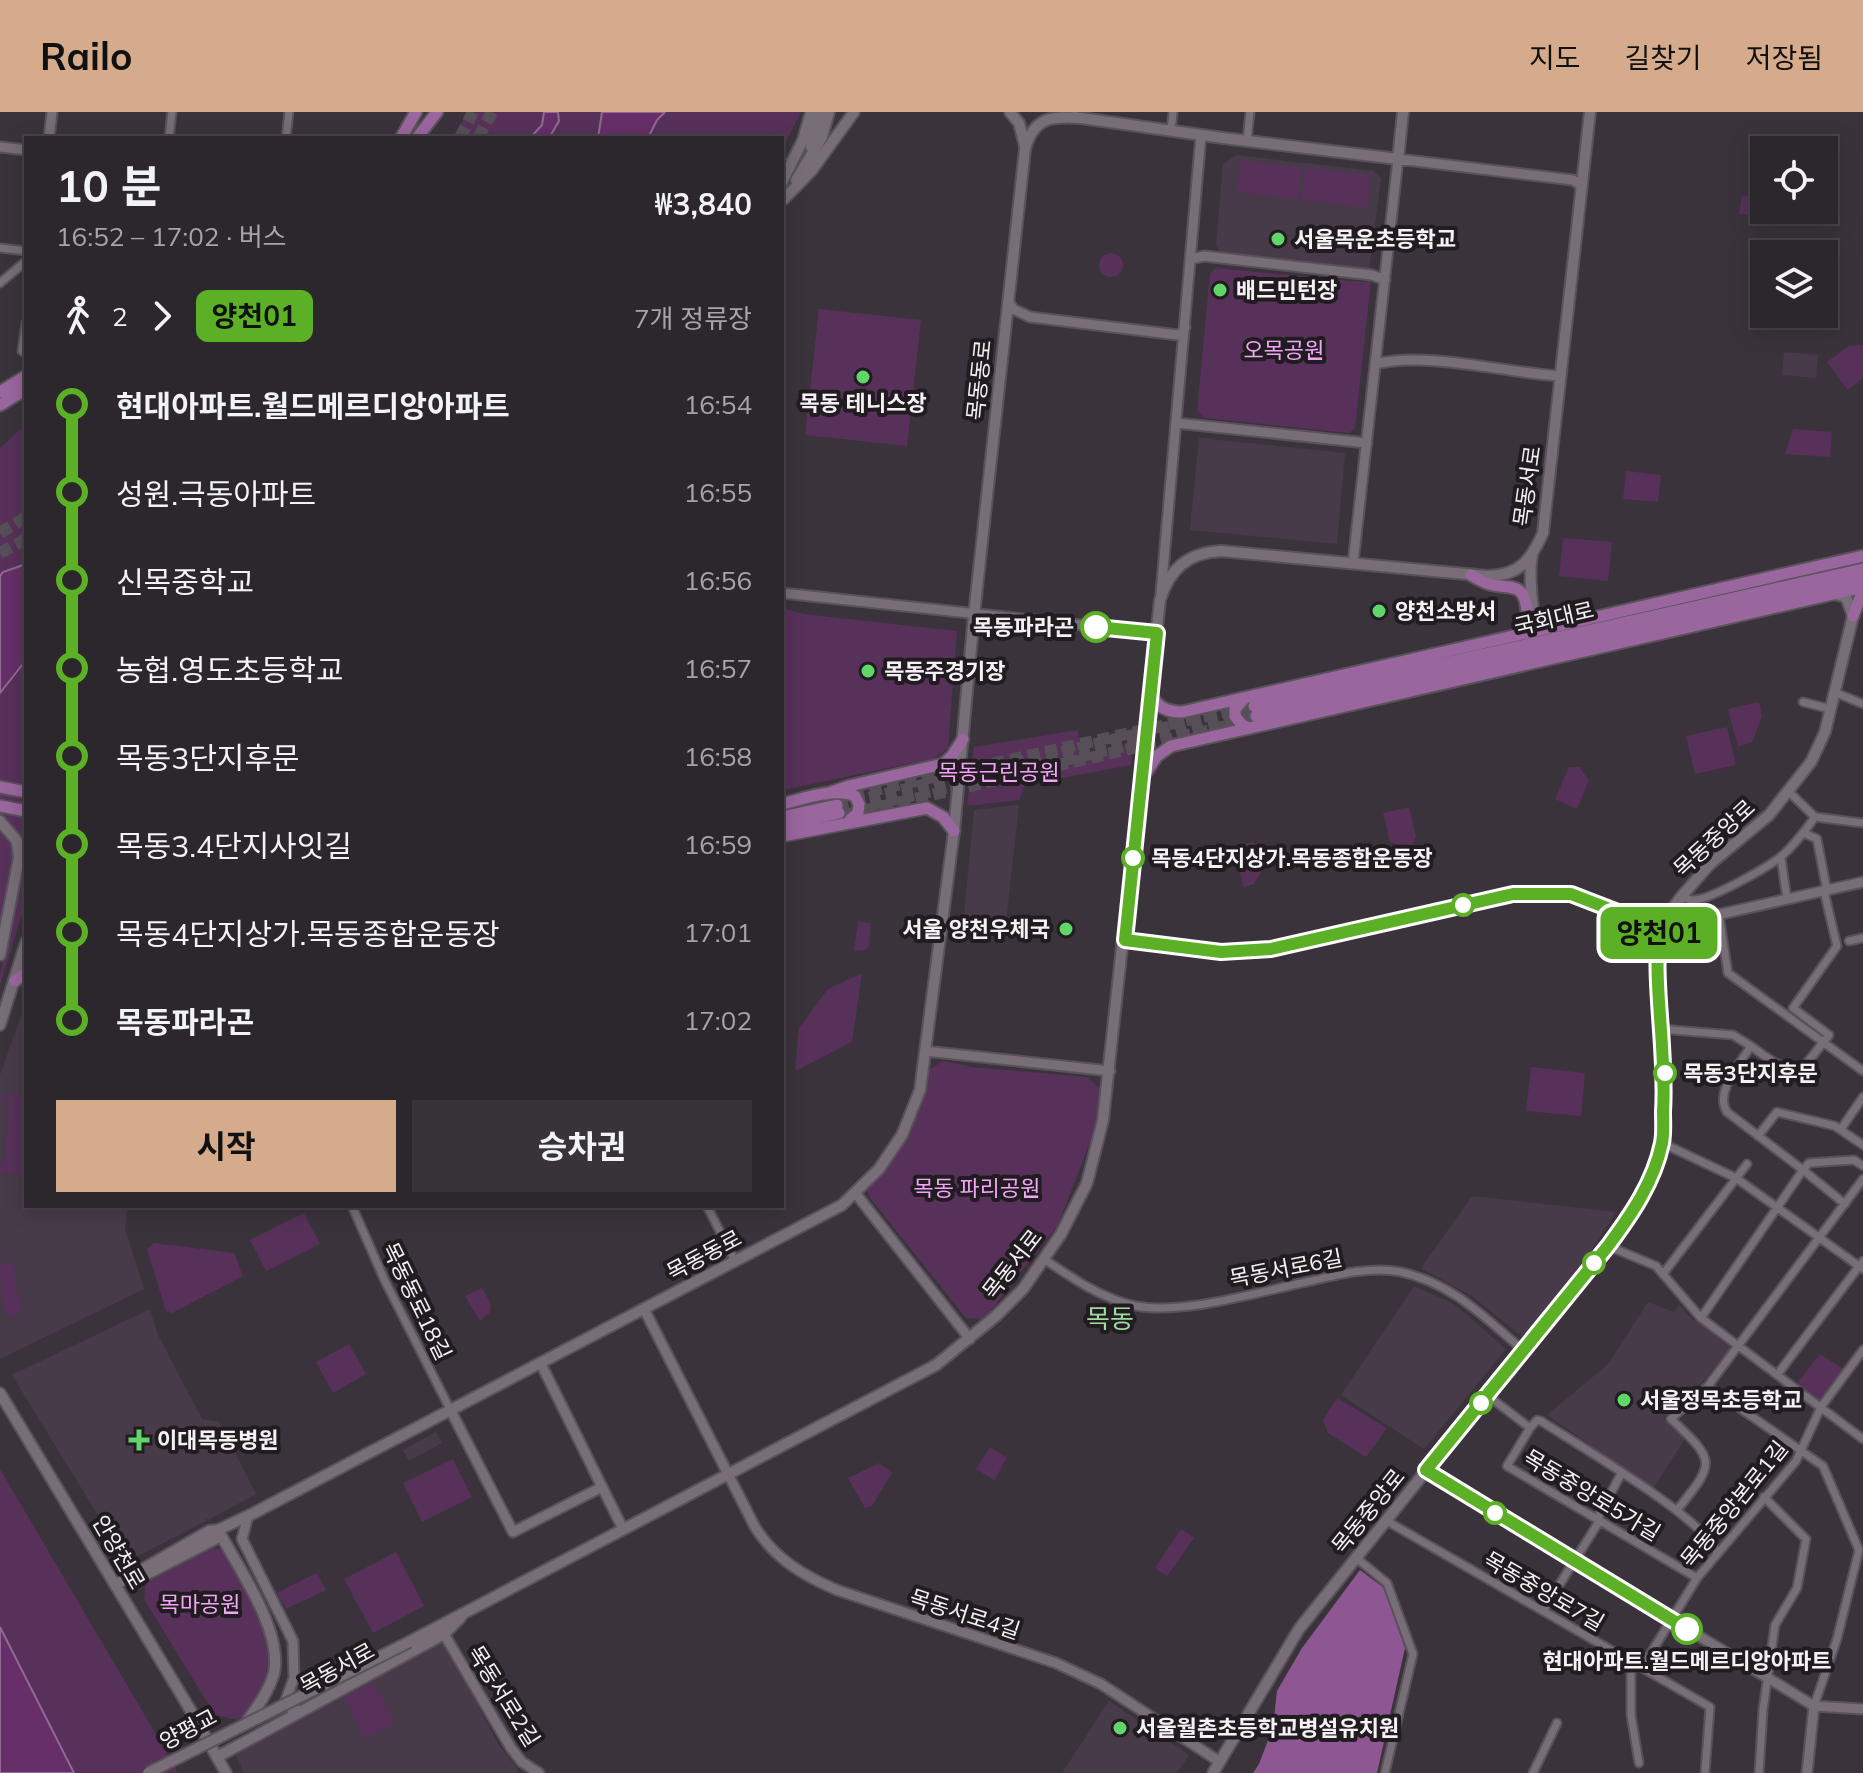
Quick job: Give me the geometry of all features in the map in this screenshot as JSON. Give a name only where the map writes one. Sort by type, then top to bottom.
[{"type":"main road","points":[[400,136],[408,112]]},
{"type":"main road","points":[[400,136],[416,112]]},
{"type":"main road","points":[[412,136],[428,112]]},
{"type":"main road","points":[[419,136],[437,112]]},
{"type":"main road","points":[[784,178],[803,140],[811,112]]},
{"type":"main road","points":[[801,171],[821,112]]},
{"type":"main road","points":[[784,199],[822,137],[829,112]]},
{"type":"main road","points":[[784,200],[812,170],[854,112]]},
{"type":"main road","name":"목동동로","points":[[115,1585],[209,1531],[248,1516],[842,1205],[879,1169],[902,1135],[919,1097],[954,831],[974,615],[1025,149],[1020,126],[1010,112]]},
{"type":"main road","points":[[1040,112],[1398,159],[1403,112]]},
{"type":"main road","name":"목동서로","points":[[247,1721],[409,1642],[936,1365],[970,1339],[1023,1289],[1061,1234],[1087,1183],[1103,1120],[1160,600],[1169,576],[1178,566],[1207,552],[1221,551],[1471,575],[1503,575],[1523,566],[1533,556],[1543,533],[1590,112]]},
{"type":"main road","points":[[1025,149],[1032,131],[1044,121],[1074,115]]},
{"type":"main road","points":[[0,392],[24,377]]},
{"type":"main road","points":[[0,405],[24,390]]},
{"type":"main road","points":[[1533,556],[1530,571],[1534,614],[1539,623],[1548,628]]},
{"type":"main road","points":[[1151,694],[1158,705],[1173,712],[1253,706],[1515,636],[1863,556]]},
{"type":"main road","name":"국회대로","points":[[1253,706],[1863,569]]},
{"type":"main road","points":[[1471,575],[1487,584],[1514,586],[1524,596],[1527,627],[1515,636]]},
{"type":"main road","name":"국회대로","points":[[1253,706],[1863,578]]},
{"type":"main road","points":[[1142,778],[1157,756],[1171,746],[1832,593],[1863,589],[1853,616]]},
{"type":"main road","points":[[1832,593],[1846,597],[1853,616]]},
{"type":"main road","name":"목동중앙로","points":[[1213,1773],[1299,1629],[1633,1213],[1649,1181],[1662,1143],[1665,1070],[1656,960],[1659,928],[1710,864],[1769,815],[1811,762],[1825,732],[1853,616]]},
{"type":"main road","points":[[1249,728],[1235,716],[1239,703],[1253,706]]},
{"type":"main road","points":[[784,804],[943,764],[963,739]]},
{"type":"main road","points":[[0,787],[24,792]]},
{"type":"main road","points":[[784,826],[838,814],[852,819],[858,813],[858,800],[847,793],[826,794]]},
{"type":"main road","points":[[0,806],[24,811]]},
{"type":"main road","points":[[784,817],[927,808],[943,817],[954,831]]},
{"type":"main road","points":[[784,835],[838,814]]},
{"type":"main road","points":[[0,821],[17,841],[19,858],[0,955]]},
{"type":"main road","points":[[0,1025],[24,949]]},
{"type":"main road","points":[[15,981],[24,974]]},
{"type":"main road","name":"안양천로","points":[[0,1393],[226,1773]]},
{"type":"main road","points":[[218,1530],[273,1637],[275,1667],[265,1695],[247,1721]]},
{"type":"main road","name":"목동서로","points":[[217,1757],[444,1634],[471,1607]]},
{"type":"main road","name":"양평교","points":[[148,1773],[247,1721]]},
{"type":"street","points":[[49,136],[52,112]]},
{"type":"street","points":[[169,136],[172,112]]},
{"type":"street","points":[[286,136],[289,112]]},
{"type":"street","points":[[1171,131],[1173,112]]},
{"type":"street","points":[[1247,141],[1250,112]]},
{"type":"street","name":"목동서로","points":[[1160,600],[1201,135]]},
{"type":"street","points":[[0,147],[24,150]]},
{"type":"street","points":[[1353,563],[1398,159],[1573,180],[1582,186]]},
{"type":"street","points":[[0,248],[24,251]]},
{"type":"street","points":[[1191,259],[1204,256],[1288,265],[1372,275],[1385,280]]},
{"type":"street","points":[[0,283],[24,263]]},
{"type":"street","points":[[1008,301],[1013,309],[1030,317],[1178,335],[1185,326]]},
{"type":"street","points":[[1375,364],[1390,360],[1437,362],[1561,376]]},
{"type":"street","points":[[1176,423],[1367,443]]},
{"type":"street","points":[[784,593],[1157,633]]},
{"type":"street","points":[[1834,692],[1863,704]]},
{"type":"street","points":[[1803,702],[1830,709]]},
{"type":"street","points":[[1788,791],[1815,817],[1863,823]]},
{"type":"street","points":[[1681,897],[1703,898],[1781,858],[1815,817]]},
{"type":"street","points":[[1661,1029],[1733,1035],[1790,1070],[1803,1068],[1829,1035],[1793,1008],[1837,946],[1817,839],[1804,833]]},
{"type":"street","points":[[1781,858],[1787,899]]},
{"type":"street","points":[[1125,940],[1221,952],[1271,949],[1513,894],[1571,894],[1659,928],[1863,882]]},
{"type":"street","points":[[1719,915],[1728,973],[1863,1071]]},
{"type":"street","points":[[1849,941],[1863,938]]},
{"type":"street","points":[[1751,1046],[1722,1094],[1722,1104],[1727,1112],[1845,1204]]},
{"type":"street","points":[[925,1051],[1110,1071]]},
{"type":"street","points":[[1841,1129],[1863,1097]]},
{"type":"street","points":[[1758,1136],[1777,1112],[1835,1126],[1863,1145]]},
{"type":"street","points":[[1662,1143],[1736,1178],[1861,1265],[1777,1375]]},
{"type":"street","points":[[1701,1318],[1809,1163],[1854,1160],[1863,1166]]},
{"type":"street","points":[[1663,1274],[1747,1164]]},
{"type":"street","points":[[1677,1510],[1702,1479],[1706,1465],[1702,1448],[1671,1419],[1708,1386],[1863,1179]]},
{"type":"street","points":[[856,1194],[970,1339]]},
{"type":"street","name":"목동동로18길","points":[[353,1208],[385,1281],[451,1411]]},
{"type":"street","points":[[708,1208],[735,1261]]},
{"type":"street","points":[[1608,1246],[1649,1261],[1701,1318],[1863,1439]]},
{"type":"street","name":"목동서로6길","points":[[1044,1259],[1079,1283],[1137,1306],[1185,1306],[1349,1272],[1403,1272],[1445,1287],[1464,1299],[1523,1350]]},
{"type":"street","name":"목동서로4길","points":[[644,1309],[727,1475],[766,1544],[804,1576],[837,1590],[1056,1663],[1101,1684],[1220,1762]]},
{"type":"street","name":"목동중앙본로1길","points":[[1638,1666],[1646,1661],[1697,1578],[1796,1461],[1820,1409],[1862,1352]]},
{"type":"street","points":[[541,1364],[623,1529]]},
{"type":"street","points":[[1708,1386],[1823,1466],[1861,1549],[1837,1639],[1814,1706],[1807,1773]]},
{"type":"street","points":[[1487,1395],[1530,1428],[1537,1420],[1541,1421],[1677,1510],[1710,1538],[1717,1553]]},
{"type":"street","points":[[451,1411],[513,1532],[602,1487]]},
{"type":"street","name":"목동중앙로5가길","points":[[1530,1428],[1507,1466],[1697,1578]]},
{"type":"street","points":[[1426,1470],[1814,1706],[1863,1709]]},
{"type":"street","points":[[1543,1611],[1598,1520],[1621,1474]]},
{"type":"street","points":[[1759,1773],[1775,1625],[1797,1588],[1806,1539],[1764,1497]]},
{"type":"street","points":[[248,1516],[242,1539],[293,1641],[294,1678],[285,1702],[291,1709],[301,1711]]},
{"type":"street","name":"목동중앙로7길","points":[[1385,1520],[1710,1707],[1705,1773]]},
{"type":"street","points":[[1355,1557],[1387,1583],[1413,1654],[1385,1773]]},
{"type":"street","name":"목동서로2길","points":[[444,1634],[511,1748],[522,1762],[539,1773]]},
{"type":"street","points":[[1638,1666],[1631,1671],[1630,1694],[1639,1763]]},
{"type":"street","points":[[1533,1773],[1557,1723]]},
{"type":"shaded area","points":[[544,112],[558,112],[559,121],[550,136],[532,136],[542,125]]},
{"type":"shaded area","points":[[602,112],[665,112],[649,136],[598,136]]},
{"type":"shaded area","points":[[1237,155],[1373,171],[1381,178],[1369,270],[1221,253],[1216,245],[1223,164]]},
{"type":"shaded area","points":[[1784,352],[1818,355],[1816,378],[1782,375]]},
{"type":"shaded area","points":[[1199,438],[1345,453],[1337,544],[1190,530]]},
{"type":"shaded area","points":[[24,565],[24,663],[0,693],[0,576]]},
{"type":"shaded area","points":[[1019,805],[1005,930],[963,925],[974,810]]},
{"type":"shaded area","points":[[24,1007],[24,1208],[128,1208],[125,1229],[144,1289],[0,1359],[0,1075]]},
{"type":"shaded area","points":[[1472,1196],[1616,1212],[1525,1339],[1472,1296],[1421,1268]]},
{"type":"shaded area","points":[[1414,1286],[1454,1304],[1506,1349],[1424,1449],[1341,1395]]},
{"type":"shaded area","name":"서울정목초등학교","points":[[1648,1302],[1674,1312],[1679,1304],[1689,1316],[1731,1348],[1699,1386],[1663,1418],[1685,1439],[1653,1488],[1547,1415],[1608,1364]]},
{"type":"shaded area","name":"이대목동병원","points":[[150,1309],[157,1333],[202,1419],[219,1422],[256,1494],[208,1520],[205,1518],[206,1521],[134,1558],[123,1556],[12,1375]]},
{"type":"shaded area","points":[[436,1432],[442,1443],[409,1461],[403,1450]]},
{"type":"shaded area","points":[[1360,1570],[1384,1588],[1405,1648],[1377,1773],[1253,1773],[1273,1727],[1277,1691],[1302,1648]]},
{"type":"shaded area","points":[[0,1627],[74,1773],[0,1773]]},
{"type":"shaded area","points":[[435,1641],[446,1644],[498,1744],[518,1773],[244,1773],[235,1753],[238,1743]]},
{"type":"shaded area","name":"서울월촌초등학교병설유치원","points":[[1109,1701],[1189,1755],[1177,1773],[1062,1773]]},
{"type":"green space","points":[[468,112],[801,112],[784,145],[784,136],[453,136]]},
{"type":"green space","points":[[1240,160],[1302,168],[1298,200],[1236,192]]},
{"type":"green space","points":[[1305,167],[1371,175],[1368,208],[1301,200]]},
{"type":"green space","points":[[1742,195],[1750,196],[1750,215],[1739,214]]},
{"type":"green space","points":[[1111,253],[1120,256],[1123,265],[1120,274],[1111,277],[1102,274],[1099,265],[1102,256]]},
{"type":"green space","name":"오목공원","points":[[1215,268],[1371,281],[1355,428],[1349,433],[1205,418],[1197,411],[1210,274]]},
{"type":"green space","name":"목동 테니스장","points":[[819,309],[921,320],[907,446],[805,435]]},
{"type":"green space","points":[[1863,345],[1863,378],[1848,390],[1827,362],[1849,346]]},
{"type":"green space","points":[[24,426],[24,849],[0,931],[0,448]]},
{"type":"green space","points":[[1793,429],[1832,432],[1830,457],[1785,454]]},
{"type":"green space","points":[[1626,471],[1661,475],[1658,502],[1623,499]]},
{"type":"green space","points":[[1563,538],[1612,542],[1608,581],[1559,576]]},
{"type":"green space","name":"목동주경기장","points":[[784,609],[804,614],[957,631],[948,748],[933,759],[784,790]]},
{"type":"green space","points":[[1759,702],[1762,716],[1752,742],[1738,747],[1728,709]]},
{"type":"green space","points":[[1727,727],[1736,765],[1695,774],[1686,736]]},
{"type":"green space","name":"목동근린공원","points":[[1078,730],[1080,747],[1095,759],[1107,756],[1122,745],[1133,746],[1131,765],[1025,785],[1019,800],[967,806],[974,747]]},
{"type":"green space","points":[[1569,767],[1579,767],[1589,780],[1577,809],[1555,799]]},
{"type":"green space","points":[[1409,807],[1416,836],[1409,850],[1390,842],[1383,813]]},
{"type":"green space","points":[[1254,842],[1261,872],[1254,884],[1243,887],[1234,846]]},
{"type":"green space","points":[[24,868],[24,908],[0,985]]},
{"type":"green space","points":[[858,921],[871,923],[869,947],[854,951]]},
{"type":"green space","points":[[862,973],[852,1042],[795,1071],[799,1028],[828,989]]},
{"type":"green space","name":"목동 파리공원","points":[[943,1061],[972,1067],[1087,1077],[1100,1089],[1095,1129],[1058,1225],[984,1319],[966,1318],[870,1198],[867,1188],[908,1134],[921,1105],[930,1069]]},
{"type":"green space","points":[[1531,1067],[1585,1073],[1581,1116],[1526,1111]]},
{"type":"green space","points":[[11,1093],[24,1094],[24,1175],[0,1173],[0,1163],[4,1165],[10,1098],[0,1108],[0,1098]]},
{"type":"green space","points":[[304,1213],[320,1244],[266,1271],[250,1240]]},
{"type":"green space","points":[[153,1243],[234,1253],[243,1276],[172,1313],[166,1311],[147,1249]]},
{"type":"green space","points":[[0,1262],[13,1264],[23,1310],[9,1318],[2,1299]]},
{"type":"green space","points":[[482,1288],[491,1304],[490,1312],[480,1321],[465,1296]]},
{"type":"green space","points":[[349,1344],[366,1374],[333,1393],[316,1362]]},
{"type":"green space","points":[[1820,1354],[1843,1369],[1817,1403],[1795,1386]]},
{"type":"green space","points":[[1337,1398],[1387,1428],[1366,1457],[1328,1433],[1323,1420]]},
{"type":"green space","points":[[990,1447],[1007,1458],[994,1480],[976,1469]]},
{"type":"green space","points":[[453,1459],[472,1497],[422,1522],[403,1483]]},
{"type":"green space","points":[[879,1463],[892,1473],[872,1506],[865,1508],[848,1478]]},
{"type":"green space","points":[[0,1469],[157,1736],[178,1773],[0,1773]]},
{"type":"green space","points":[[1181,1529],[1194,1538],[1167,1576],[1155,1568]]},
{"type":"green space","name":"목마공원","points":[[207,1546],[221,1549],[266,1636],[268,1673],[262,1692],[238,1720],[215,1715],[144,1599],[146,1583],[152,1575]]},
{"type":"green space","points":[[396,1552],[424,1606],[373,1633],[344,1579]]},
{"type":"green space","points":[[317,1573],[326,1590],[286,1609],[277,1593]]},
{"type":"green space","points":[[373,1682],[395,1723],[365,1739],[343,1698]]},
{"type":"tunnel","points":[[461,136],[473,112]]},
{"type":"tunnel","points":[[479,136],[492,112]]},
{"type":"tunnel","points":[[0,533],[24,518]]},
{"type":"tunnel","points":[[0,553],[24,540]]},
{"type":"tunnel","points":[[784,811],[1264,703]]},
{"type":"tunnel","points":[[837,805],[1254,706]]},
{"type":"tunnel","points":[[839,813],[1256,716]]},
{"type":"tunnel","points":[[828,819],[1266,717]]},
{"type":"bus line","name":"양천01","points":[[1096,627],[1157,633],[1125,940],[1221,952],[1271,949],[1513,894],[1571,894],[1659,928],[1657,988],[1665,1070],[1662,1143],[1649,1181],[1633,1213],[1608,1246],[1426,1470],[1687,1629]]},
{"type":"place","name":"서울목운초등학교","points":[[1278,239]]},
{"type":"place","name":"배드민턴장","points":[[1220,290]]},
{"type":"place","name":"목동 테니스장","points":[[863,377]]},
{"type":"place","name":"양천소방서","points":[[1379,611]]},
{"type":"place","name":"목동파라곤","points":[[1096,627]]},
{"type":"place","name":"목동주경기장","points":[[868,671]]},
{"type":"place","name":"목동4단지상가.목동종합운동장","points":[[1133,858]]},
{"type":"place","name":"서울 양천우체국","points":[[1066,929]]},
{"type":"place","name":"목동3단지후문","points":[[1665,1073]]},
{"type":"place","name":"서울정목초등학교","points":[[1624,1400]]},
{"type":"place","name":"이대목동병원","points":[[139,1440]]},
{"type":"place","name":"현대아파트.월드메르디앙아파트","points":[[1687,1629]]},
{"type":"place","name":"서울월촌초등학교병설유치원","points":[[1120,1728]]},
{"type":"district","name":"목동","points":[[1110,1319]]}]
